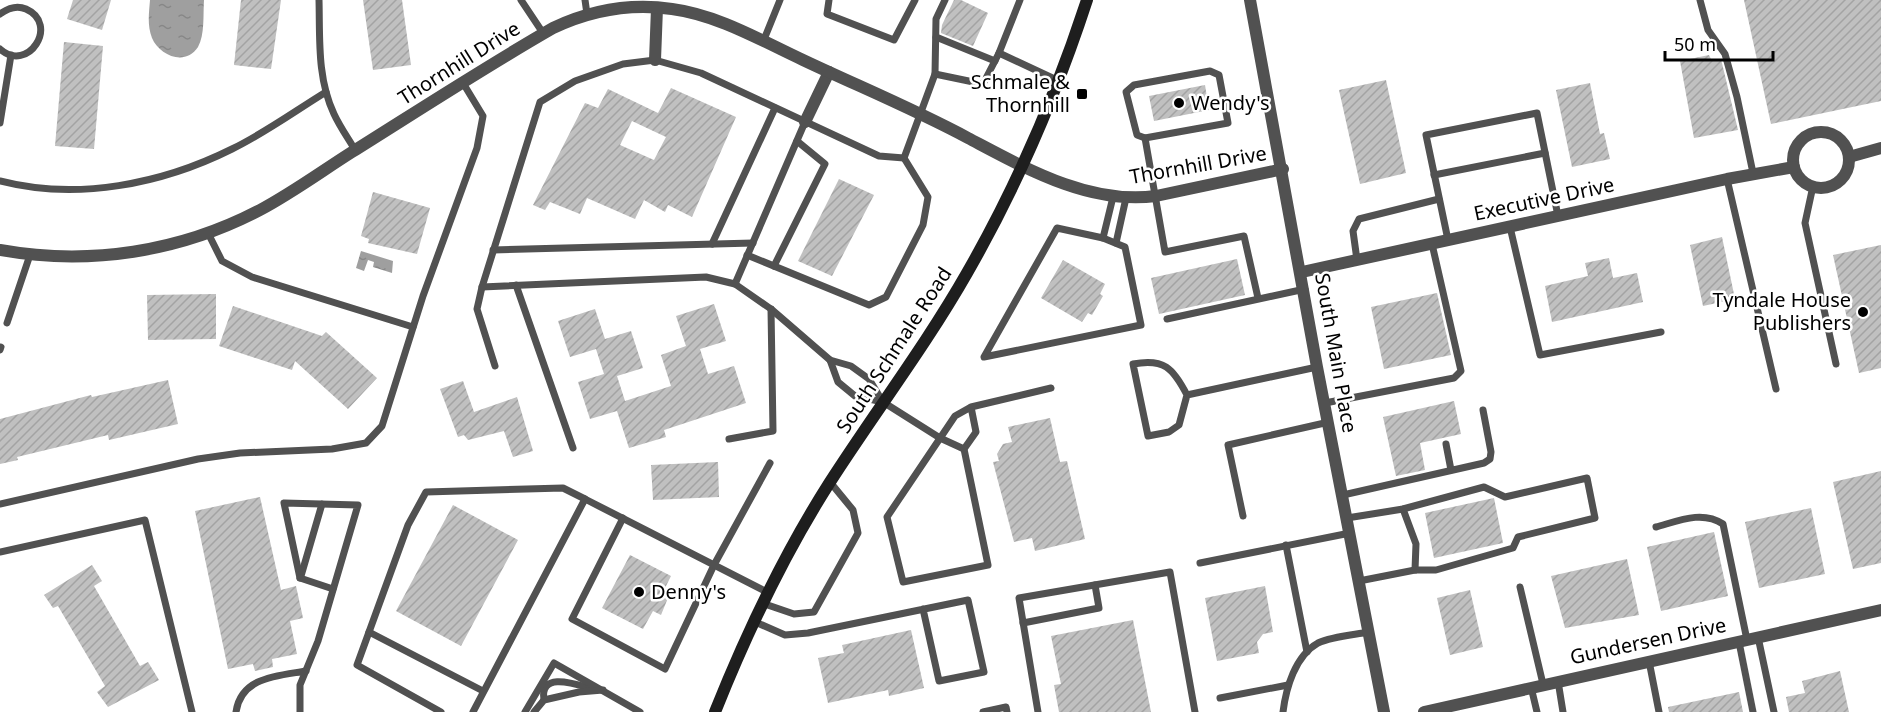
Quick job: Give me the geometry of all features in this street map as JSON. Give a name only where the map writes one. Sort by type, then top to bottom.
[{"type":"main road","name":"South Schmale Road","points":[[715,712],[764,597],[830,482],[966,274],[1023,165],[1059,81],[1087,0]]},
{"type":"street","name":"South Main Place","points":[[1250,0],[1302,272],[1317,367],[1384,712]]},
{"type":"street","name":"Thornhill Drive","points":[[0,250],[30,255],[74,257],[109,255],[152,249],[208,233],[261,209],[543,33],[587,14],[627,7],[693,13],[829,72],[1023,165],[1090,192],[1126,198],[1156,196],[1283,169]]},
{"type":"street","points":[[655,60],[657,8]]},
{"type":"street","points":[[805,122],[829,72]]},
{"type":"street","points":[[1816,132],[1834,135],[1842,141],[1849,157],[1845,175],[1839,182],[1822,188],[1804,182],[1794,167],[1796,149],[1808,136],[1816,132]]},
{"type":"street","points":[[1849,157],[1881,148]]},
{"type":"street","name":"Executive Drive","points":[[1302,272],[1753,173],[1794,167]]},
{"type":"street","name":"Gundersen Drive","points":[[1424,712],[1881,610]]},
{"type":"lane","points":[[319,0],[321,67],[326,92],[334,114],[355,150]]},
{"type":"lane","points":[[521,0],[543,33]]},
{"type":"lane","points":[[585,0],[587,14]]},
{"type":"lane","points":[[763,42],[780,0]]},
{"type":"lane","points":[[828,0],[828,15],[894,40],[915,0]]},
{"type":"lane","points":[[904,158],[935,74],[936,19],[945,0]]},
{"type":"lane","points":[[1700,0],[1708,30],[1725,54],[1737,97],[1753,173]]},
{"type":"lane","points":[[935,74],[983,84],[999,53],[1018,1]]},
{"type":"lane","points":[[0,14],[22,4],[37,16],[42,33],[40,41],[28,53],[11,55],[0,49]]},
{"type":"lane","points":[[936,37],[995,61]]},
{"type":"lane","points":[[999,53],[1059,81]]},
{"type":"lane","points":[[0,123],[11,55]]},
{"type":"lane","points":[[495,366],[477,309],[482,286],[540,102],[575,81],[622,64],[655,60],[702,73],[879,156],[904,158]]},
{"type":"lane","points":[[1210,71],[1219,75],[1228,123],[1145,138],[1137,135],[1130,114],[1126,92],[1129,88],[1134,85],[1210,71]]},
{"type":"lane","points":[[0,504],[198,459],[240,453],[332,449],[366,443],[382,426],[413,327],[477,148],[483,116],[463,83]]},
{"type":"lane","points":[[0,181],[42,188],[69,188],[130,184],[158,177],[233,149],[326,92]]},
{"type":"lane","points":[[712,244],[775,108]]},
{"type":"lane","points":[[1448,240],[1426,135],[1537,113],[1558,216]]},
{"type":"lane","points":[[735,284],[805,122]]},
{"type":"lane","points":[[1145,138],[1165,252],[1244,236],[1258,298]]},
{"type":"lane","points":[[774,266],[825,164],[797,141]]},
{"type":"lane","points":[[1434,175],[1545,153]]},
{"type":"lane","points":[[747,255],[869,305],[886,297],[924,225],[928,196],[904,158]]},
{"type":"lane","points":[[1727,179],[1776,389]]},
{"type":"lane","points":[[1813,186],[1805,223],[1836,364]]},
{"type":"lane","points":[[1103,238],[1113,197]]},
{"type":"lane","points":[[1116,243],[1126,198]]},
{"type":"lane","points":[[1357,260],[1353,231],[1359,219],[1439,200]]},
{"type":"lane","points":[[1510,226],[1540,355],[1662,333]]},
{"type":"lane","points":[[1057,228],[1103,238],[1125,247],[1141,325],[984,357],[1057,228]]},
{"type":"lane","points":[[208,233],[222,261],[252,277],[413,327]]},
{"type":"lane","points":[[493,250],[753,243]]},
{"type":"lane","points":[[1325,403],[1454,378],[1461,371],[1432,244]]},
{"type":"lane","points":[[8,323],[30,255]]},
{"type":"lane","points":[[482,286],[706,277],[735,284],[771,309],[830,360],[851,366],[869,379],[883,402]]},
{"type":"lane","points":[[516,285],[573,448]]},
{"type":"lane","points":[[1167,319],[1258,298],[1305,290]]},
{"type":"lane","points":[[729,439],[773,431],[771,309]]},
{"type":"lane","points":[[830,360],[838,382],[855,396],[883,402],[940,438],[964,449]]},
{"type":"lane","points":[[1150,361],[1162,364],[1178,376],[1187,395],[1179,425],[1169,432],[1148,436],[1133,364],[1150,361]]},
{"type":"lane","points":[[1187,395],[1317,367]]},
{"type":"lane","points":[[970,406],[976,432],[964,449],[988,565],[903,582],[887,517],[955,416],[970,406],[1051,388]]},
{"type":"lane","points":[[1343,495],[1490,459],[1483,410]]},
{"type":"lane","points":[[1243,516],[1228,445],[1329,422]]},
{"type":"lane","points":[[1446,444],[1451,470]]},
{"type":"lane","points":[[623,518],[572,619],[665,669],[714,565],[770,463]]},
{"type":"lane","points":[[1347,518],[1403,509],[1484,487],[1505,497],[1587,478],[1595,518],[1518,537],[1513,548],[1436,570],[1415,570],[1359,581]]},
{"type":"lane","points":[[441,712],[357,665],[408,525],[426,492],[563,488],[714,565],[794,614],[814,612],[858,533],[853,510],[830,482]]},
{"type":"lane","points":[[473,712],[585,499]]},
{"type":"lane","points":[[300,578],[284,502],[358,505],[333,589],[300,685],[300,712]]},
{"type":"lane","points":[[300,578],[322,504]]},
{"type":"lane","points":[[1403,509],[1416,544],[1415,570]]},
{"type":"lane","points":[[1656,527],[1697,517],[1714,518],[1723,524],[1748,640],[1774,712]]},
{"type":"lane","points":[[0,552],[145,519],[192,712]]},
{"type":"lane","points":[[1200,563],[1350,533]]},
{"type":"lane","points":[[1286,545],[1307,652]]},
{"type":"lane","points":[[1038,712],[1018,598],[1170,572],[1195,712]]},
{"type":"lane","points":[[300,578],[333,589]]},
{"type":"lane","points":[[1023,623],[1099,608],[1095,585]]},
{"type":"lane","points":[[1520,587],[1537,686],[1537,712]]},
{"type":"lane","points":[[753,621],[785,635],[808,633],[922,609],[968,600],[984,672],[939,681],[922,609]]},
{"type":"lane","points":[[369,632],[483,691]]},
{"type":"lane","points":[[1283,712],[1288,685],[1307,652],[1319,643],[1369,632]]},
{"type":"lane","points":[[1748,640],[1753,712]]},
{"type":"lane","points":[[1649,661],[1659,712]]},
{"type":"lane","points":[[525,712],[554,663],[640,712]]},
{"type":"lane","points":[[236,712],[238,699],[257,681],[306,671]]},
{"type":"lane","points":[[544,700],[543,694],[548,684],[557,680],[603,690]]},
{"type":"lane","points":[[1558,681],[1563,712]]},
{"type":"lane","points":[[1220,698],[1288,685]]},
{"type":"lane","points":[[534,712],[544,700],[579,692],[603,690]]},
{"type":"lane","points":[[983,712],[1006,707],[1007,712]]},
{"type":"water","points":[[150,0],[204,0],[202,37],[193,53],[180,57],[173,56],[166,54],[155,44],[149,28]]},
{"type":"water","points":[[361,251],[393,261],[392,273],[373,267],[374,262],[368,260],[364,271],[356,268]]},
{"type":"building","points":[[73,0],[111,0],[102,30],[67,19]]},
{"type":"building","points":[[241,0],[281,0],[271,69],[234,65]]},
{"type":"building","points":[[363,0],[402,0],[411,65],[373,70]]},
{"type":"building","points":[[954,0],[961,0],[988,13],[973,46],[941,33],[942,25]]},
{"type":"building","points":[[1744,0],[1881,0],[1881,101],[1771,124]]},
{"type":"building","points":[[64,42],[103,46],[94,149],[55,146]]},
{"type":"building","points":[[1709,55],[1712,61],[1721,59],[1738,130],[1694,138],[1680,61]]},
{"type":"building","points":[[1386,80],[1406,173],[1360,184],[1339,90]]},
{"type":"building","points":[[1590,83],[1600,134],[1604,133],[1610,159],[1572,167],[1556,90]]},
{"type":"building","name":"Wendy's","points":[[1205,85],[1209,110],[1154,121],[1149,96]]},
{"type":"building","points":[[671,88],[736,117],[692,217],[668,205],[665,212],[644,200],[635,219],[587,198],[580,214],[550,202],[545,210],[533,205],[585,103],[598,108],[608,89],[658,113]],"holes":[[[632,121],[666,137],[654,160],[620,145]]]},
{"type":"building","points":[[839,179],[874,195],[832,276],[798,261]]},
{"type":"building","points":[[373,192],[430,208],[417,254],[368,243],[369,239],[361,236]]},
{"type":"building","points":[[1722,237],[1735,299],[1703,306],[1690,245]]},
{"type":"building","name":"Tyndale House Publishers","points":[[1881,245],[1881,368],[1859,373],[1833,255]]},
{"type":"building","points":[[1609,258],[1613,278],[1637,273],[1643,302],[1552,322],[1545,286],[1588,276],[1585,263]]},
{"type":"building","points":[[1237,259],[1245,295],[1159,314],[1151,278]]},
{"type":"building","points":[[1063,260],[1105,284],[1100,294],[1103,296],[1092,315],[1088,313],[1082,322],[1041,298]]},
{"type":"building","points":[[1437,293],[1451,355],[1384,369],[1371,307]]},
{"type":"building","points":[[216,294],[216,339],[148,340],[147,295]]},
{"type":"building","points":[[714,304],[726,341],[700,349],[708,374],[734,366],[746,403],[664,430],[666,437],[629,448],[617,411],[590,419],[578,382],[604,374],[596,349],[570,357],[558,321],[595,309],[605,339],[631,331],[643,368],[617,376],[625,401],[671,386],[661,355],[686,346],[676,316]]},
{"type":"building","points":[[233,306],[322,336],[326,332],[377,378],[348,409],[295,361],[292,370],[219,346]]},
{"type":"building","points":[[168,380],[178,424],[109,440],[108,435],[17,457],[18,460],[0,464],[0,419],[91,395],[92,397]]},
{"type":"building","points":[[463,381],[474,412],[517,397],[533,451],[513,457],[504,431],[468,440],[464,435],[458,437],[440,389]]},
{"type":"building","points":[[1454,401],[1461,434],[1420,443],[1425,470],[1396,476],[1383,417]]},
{"type":"building","points":[[1050,418],[1060,462],[1067,461],[1085,539],[1035,551],[1032,538],[1014,542],[993,462],[999,461],[997,454],[1003,444],[1012,442],[1008,427]]},
{"type":"building","points":[[718,462],[719,497],[653,500],[651,465]]},
{"type":"building","points":[[1881,471],[1881,563],[1853,569],[1833,482]]},
{"type":"building","points":[[260,497],[281,590],[296,586],[303,618],[290,621],[297,654],[272,659],[273,667],[255,671],[253,664],[228,669],[195,511]]},
{"type":"building","points":[[1494,498],[1503,543],[1434,558],[1425,513]]},
{"type":"building","points":[[453,505],[518,540],[461,646],[396,611]]},
{"type":"building","points":[[1811,508],[1825,574],[1759,588],[1745,522]]},
{"type":"building","points":[[1714,532],[1728,596],[1661,611],[1647,547]]},
{"type":"building","name":"Denny's","points":[[630,555],[671,576],[664,590],[670,593],[661,615],[653,611],[643,629],[602,608]]},
{"type":"building","points":[[1627,559],[1639,615],[1565,628],[1551,576]]},
{"type":"building","points":[[92,565],[102,581],[94,586],[140,666],[148,662],[159,680],[108,707],[97,692],[105,686],[58,606],[53,608],[44,595]]},
{"type":"building","points":[[1265,586],[1273,632],[1263,634],[1257,642],[1259,653],[1217,661],[1205,598]]},
{"type":"building","points":[[1470,590],[1483,647],[1450,655],[1437,598]]},
{"type":"building","points":[[1133,620],[1151,712],[1059,712],[1054,685],[1061,684],[1051,636]]},
{"type":"building","points":[[911,630],[924,688],[889,696],[888,690],[828,703],[818,658],[844,653],[842,645]]},
{"type":"building","points":[[1840,671],[1849,712],[1789,712],[1786,697],[1805,693],[1802,681]]},
{"type":"building","points":[[1739,692],[1743,712],[1669,712],[1668,707]]},
{"type":"place","name":"Schmale & Thornhill","points":[[1082,94]]},
{"type":"place","name":"Wendy's","points":[[1179,103]]},
{"type":"place","name":"Tyndale House Publishers","points":[[1863,312]]},
{"type":"place","name":"Denny's","points":[[639,592]]}]
